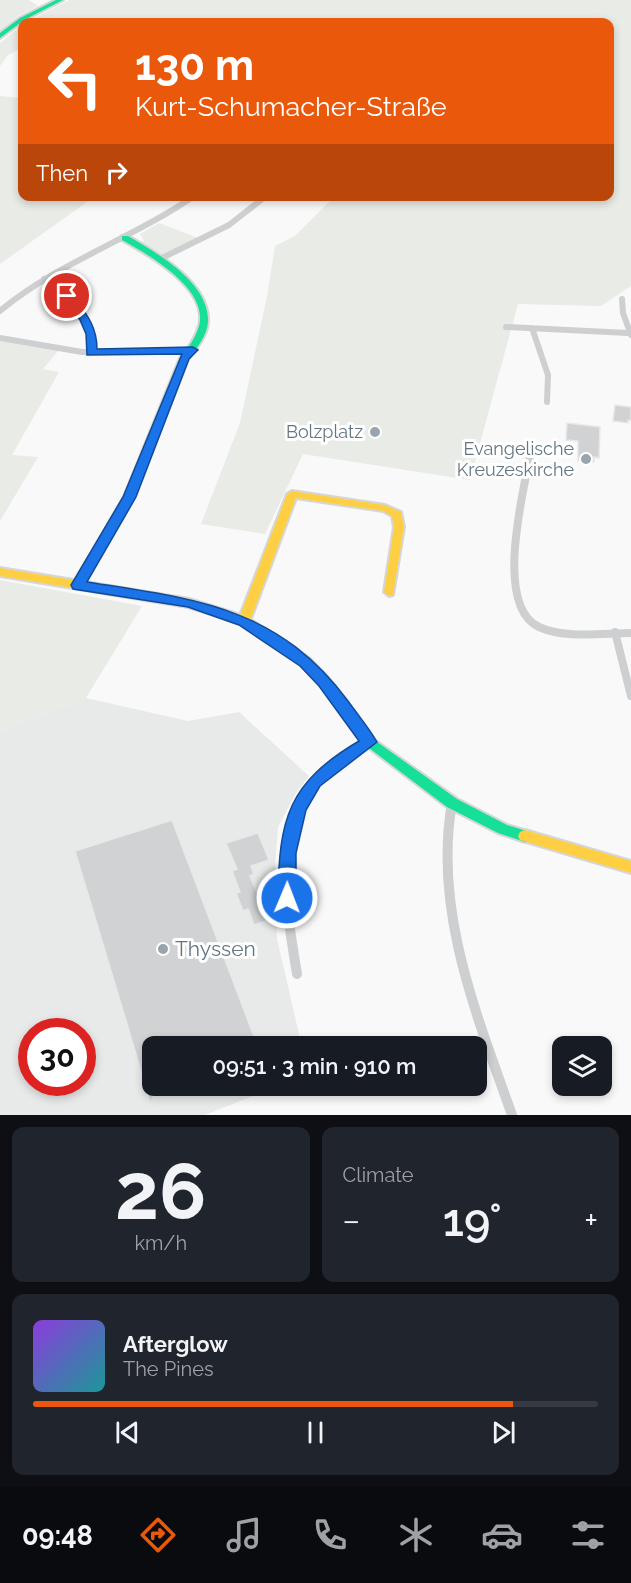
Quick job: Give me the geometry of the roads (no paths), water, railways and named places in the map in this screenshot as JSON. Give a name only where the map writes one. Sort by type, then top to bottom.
[{"type":"street","points":[[34,0],[46,2],[60,0]]},
{"type":"street","points":[[23,18],[46,2]]},
{"type":"street","points":[[0,36],[18,22]]},
{"type":"street","points":[[0,311],[44,279],[151,226],[187,201]]},
{"type":"street","points":[[160,259],[228,227],[250,212],[261,201]]},
{"type":"street","points":[[78,585],[129,497],[184,358],[193,350],[204,325],[200,297],[190,284],[160,259],[125,238]]},
{"type":"street","points":[[44,279],[67,296],[85,319],[91,334],[91,352]]},
{"type":"street","points":[[506,327],[630,334],[622,298]]},
{"type":"street","points":[[532,328],[548,375],[547,402]]},
{"type":"street","points":[[0,338],[91,352],[193,350]]},
{"type":"street","points":[[531,451],[516,543],[515,576],[521,612],[527,621],[550,631],[631,633]]},
{"type":"street","points":[[244,621],[292,494],[385,508],[397,514],[399,527],[389,592]]},
{"type":"street","points":[[0,572],[189,603],[244,621],[306,662],[325,682],[369,742],[452,804],[502,829],[631,867]]},
{"type":"street","points":[[615,632],[631,696]]},
{"type":"street","points":[[297,974],[287,898],[287,853],[297,808],[314,782],[342,759],[369,742]]},
{"type":"street","points":[[452,804],[445,849],[457,941],[483,1031],[512,1115]]},
{"type":"place","name":"Bolzplatz","points":[[375,432]]},
{"type":"place","name":"Evangelische Kreuzeskirche","points":[[586,459]]},
{"type":"place","name":"Thyssen","points":[[163,949]]}]
